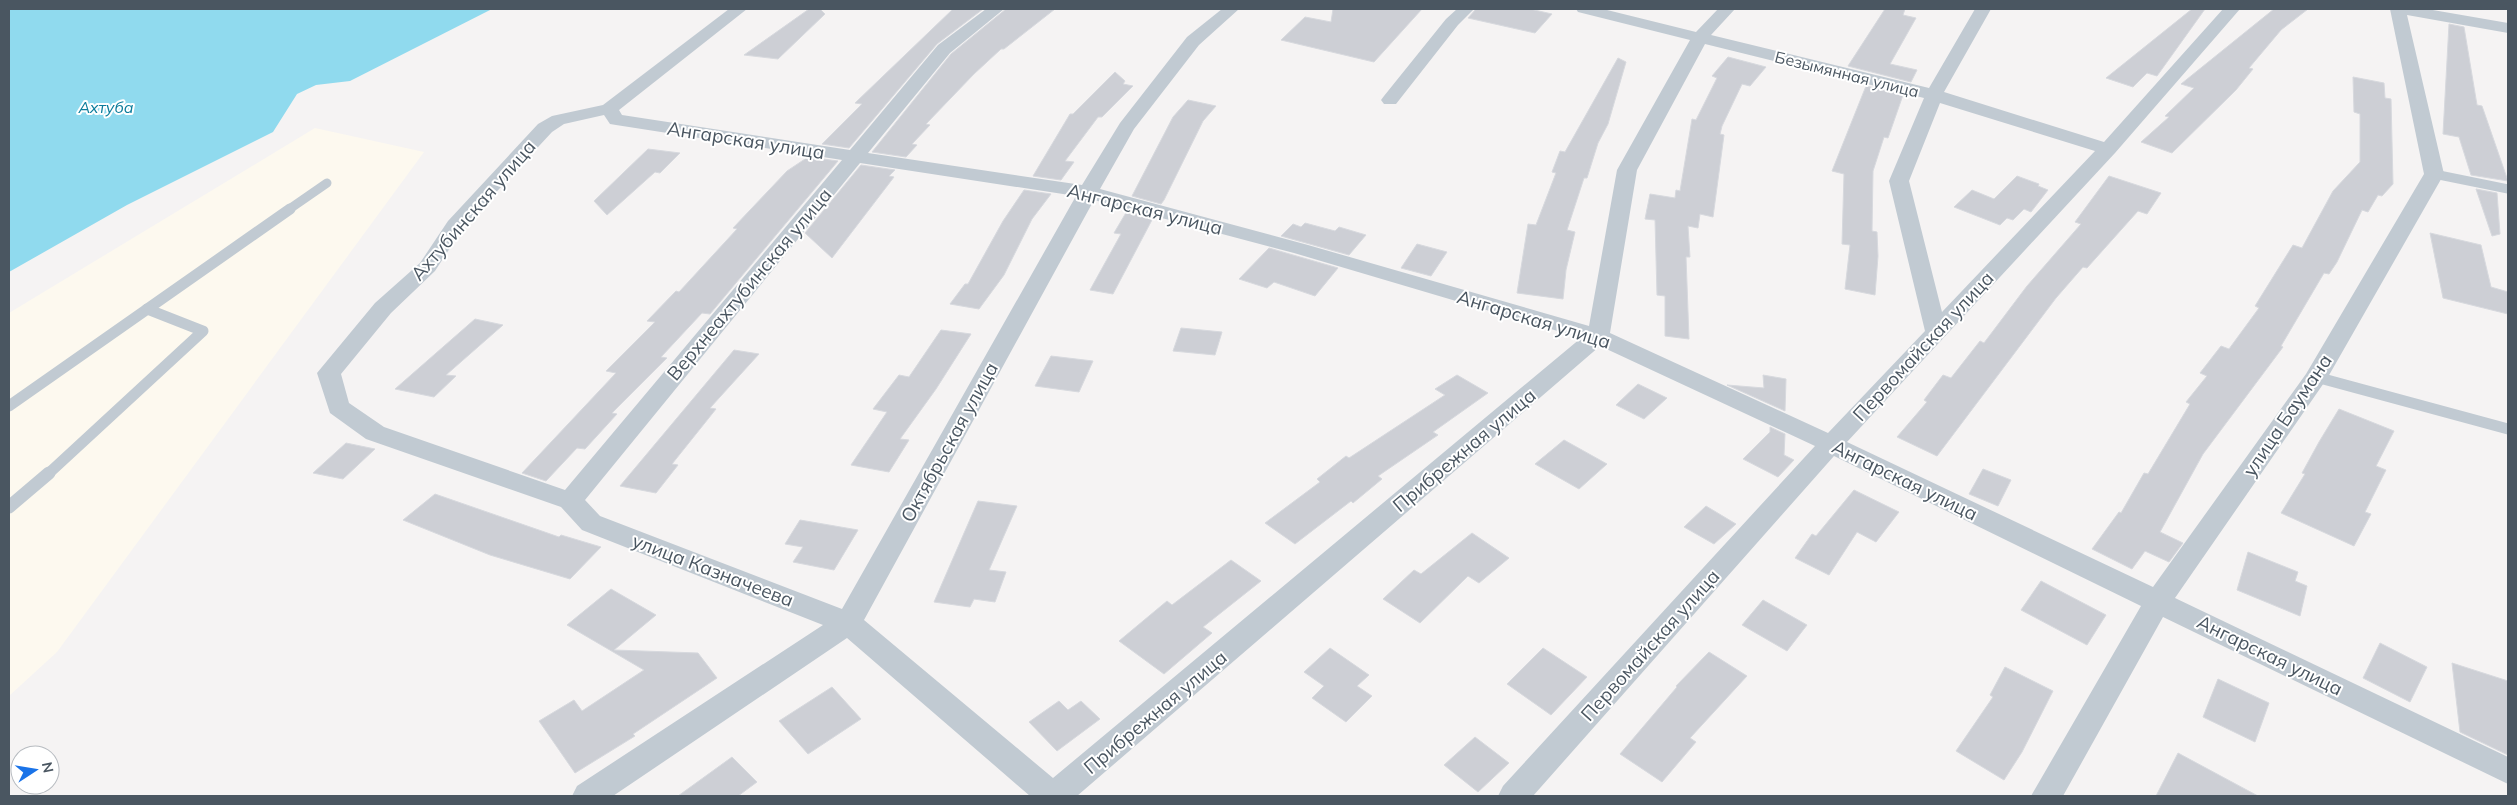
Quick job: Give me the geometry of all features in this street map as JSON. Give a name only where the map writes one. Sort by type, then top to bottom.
[{"type":"street","name":"Ахтубинская улица","points":[[338,407],[330,373],[383,308],[428,266],[462,218],[545,128],[558,120],[609,109],[739,9]]},
{"type":"street","name":"Верхнеахтубинская улица","points":[[570,501],[944,49],[996,9]]},
{"type":"street","name":"Октябрьская улица","points":[[588,796],[848,623],[1126,127],[1193,41],[1232,9]]},
{"type":"street","points":[[1390,100],[1452,22],[1466,9]]},
{"type":"street","name":"Безымянная улица","points":[[1584,9],[1934,95],[2108,150]]},
{"type":"street","points":[[1598,336],[1627,170],[1700,37],[1727,9]]},
{"type":"street","points":[[1936,332],[1899,181],[1934,95],[1983,9]]},
{"type":"street","name":"Первомайская улица","points":[[1514,796],[1831,444],[2108,150],[2232,9]]},
{"type":"street","points":[[2434,174],[2399,9],[2508,28]]},
{"type":"street","name":"Ангарская улица","points":[[609,109],[616,120],[1088,192],[1292,247],[1598,336],[1831,444],[2508,771]]},
{"type":"street","name":"улица Баумана","points":[[2047,796],[2158,601],[2316,377],[2434,174]]},
{"type":"street","name":"Прибрежная улица","points":[[1054,796],[1598,336]]},
{"type":"street","name":"улица Казначеева","points":[[338,407],[374,433],[570,501],[591,523],[848,623],[1054,796]]},
{"type":"lane","points":[[2434,174],[2508,189]]},
{"type":"lane","points":[[9,406],[327,183]]},
{"type":"lane","points":[[9,506],[64,460],[203,331],[147,309]]},
{"type":"lane","points":[[2316,377],[2508,429]]},
{"type":"shaded area","points":[[315,128],[424,152],[57,652],[9,696],[9,313]]},
{"type":"water","name":"Ахтуба","points":[[9,9],[492,9],[350,81],[316,85],[297,94],[273,132],[127,205],[9,272]]},
{"type":"building","points":[[809,9],[820,9],[825,14],[778,59],[744,55]]},
{"type":"building","points":[[953,9],[983,9],[937,44],[849,148],[822,144],[862,104],[855,103]]},
{"type":"building","points":[[1006,9],[1055,9],[1004,49],[1001,49],[974,74],[926,124],[930,125],[912,144],[917,145],[906,157],[872,152],[951,54]]},
{"type":"building","points":[[1333,9],[1422,9],[1374,62],[1281,40],[1305,17],[1331,22]]},
{"type":"building","points":[[1476,9],[1530,9],[1552,14],[1535,33],[1468,18]]},
{"type":"building","points":[[1885,9],[1905,9],[1903,15],[1916,18],[1890,64],[1917,70],[1911,82],[1848,66]]},
{"type":"building","points":[[2192,9],[2205,9],[2157,76],[2147,73],[2133,87],[2106,78]]},
{"type":"building","points":[[2274,9],[2308,9],[2281,30],[2249,68],[2253,69],[2236,90],[2172,153],[2141,142],[2169,117],[2165,116],[2194,88],[2181,84]]},
{"type":"building","points":[[2449,24],[2464,27],[2477,105],[2482,106],[2508,181],[2471,175],[2459,137],[2443,134]]},
{"type":"building","points":[[1728,57],[1766,67],[1750,86],[1742,84],[1722,126],[1720,134],[1724,135],[1713,217],[1700,214],[1698,228],[1688,226],[1690,257],[1686,257],[1689,339],[1665,336],[1665,296],[1657,295],[1655,220],[1645,219],[1650,194],[1675,198],[1676,190],[1680,191],[1692,119],[1696,120],[1717,78],[1712,76]]},
{"type":"building","points":[[1618,58],[1626,62],[1608,124],[1598,143],[1587,178],[1584,178],[1567,230],[1575,232],[1566,270],[1563,299],[1517,293],[1528,224],[1536,225],[1556,173],[1552,172],[1560,151],[1565,152]]},
{"type":"building","points":[[1115,72],[1125,81],[1123,84],[1133,86],[1102,117],[1098,117],[1065,161],[1074,162],[1061,180],[1033,176],[1070,114],[1073,114]]},
{"type":"building","points":[[2353,77],[2384,83],[2385,98],[2391,99],[2393,184],[2382,196],[2378,195],[2368,212],[2362,210],[2337,262],[2329,274],[2324,273],[2281,346],[2283,347],[2203,454],[2160,532],[2183,543],[2169,562],[2145,551],[2132,569],[2092,549],[2119,512],[2121,513],[2144,473],[2148,474],[2190,404],[2186,402],[2207,376],[2200,373],[2221,346],[2229,349],[2259,308],[2255,306],[2293,245],[2302,248],[2333,191],[2360,162],[2360,114],[2354,112]]},
{"type":"building","points":[[1866,86],[1903,95],[1888,138],[1884,137],[1873,171],[1872,231],[1877,232],[1878,256],[1875,295],[1845,289],[1850,245],[1842,244],[1844,174],[1832,171]]},
{"type":"building","points":[[1188,100],[1216,106],[1203,121],[1164,200],[1161,204],[1132,196],[1173,117]]},
{"type":"building","points":[[648,149],[680,153],[660,173],[655,172],[607,215],[594,201]]},
{"type":"building","points":[[808,157],[838,161],[710,314],[702,313],[661,357],[667,358],[612,413],[617,414],[585,449],[577,448],[546,481],[522,473],[616,373],[606,371],[655,322],[647,321],[676,291],[679,292],[737,229],[733,228],[787,171]]},
{"type":"building","points":[[861,165],[895,170],[889,176],[894,177],[832,258],[805,233]]},
{"type":"building","points":[[2017,176],[2039,184],[2038,186],[2048,190],[2031,212],[2024,209],[2013,220],[2007,218],[2000,225],[1954,207],[1972,190],[1994,199]]},
{"type":"building","points":[[2109,176],[2161,193],[2147,214],[2138,211],[2087,268],[2083,267],[2056,298],[1937,456],[1897,437],[1927,402],[1924,400],[1943,375],[1951,378],[1980,341],[1984,343],[2027,286],[2081,224],[2075,222]]},
{"type":"building","points":[[2476,189],[2497,193],[2500,234],[2492,236]]},
{"type":"building","points":[[1024,190],[1051,194],[1032,219],[1004,275],[979,309],[950,304],[965,284],[968,284],[1003,221]]},
{"type":"building","points":[[1127,211],[1153,218],[1113,294],[1090,290],[1121,234],[1114,233]]},
{"type":"building","points":[[1305,223],[1335,231],[1339,227],[1366,235],[1349,255],[1281,236],[1293,224],[1301,227]]},
{"type":"building","points":[[2430,233],[2481,245],[2491,287],[2508,292],[2508,314],[2443,298]]},
{"type":"building","points":[[1417,244],[1447,252],[1431,276],[1401,268]]},
{"type":"building","points":[[1269,248],[1338,268],[1315,296],[1274,282],[1267,288],[1239,279]]},
{"type":"building","points":[[475,319],[503,325],[446,375],[456,376],[434,397],[395,389]]},
{"type":"building","points":[[1181,328],[1222,332],[1215,355],[1173,351]]},
{"type":"building","points":[[941,330],[971,334],[936,389],[900,439],[909,440],[889,472],[851,465],[887,412],[873,409],[899,375],[909,377]]},
{"type":"building","points":[[734,350],[759,354],[710,408],[716,409],[672,464],[678,465],[656,493],[620,486]]},
{"type":"building","points":[[1051,356],[1093,361],[1079,392],[1035,386]]},
{"type":"building","points":[[1457,375],[1488,393],[1433,432],[1438,435],[1378,476],[1382,479],[1353,503],[1351,501],[1295,544],[1265,523],[1320,482],[1317,479],[1346,456],[1349,458],[1445,395],[1435,389]]},
{"type":"building","points":[[1763,375],[1786,379],[1785,411],[1727,385],[1764,388]]},
{"type":"building","points":[[1638,384],[1667,398],[1644,419],[1616,405]]},
{"type":"building","points":[[2339,409],[2394,431],[2376,466],[2386,470],[2365,512],[2371,514],[2354,546],[2281,513],[2305,474],[2302,473]]},
{"type":"building","points":[[1770,427],[1785,434],[1784,455],[1794,460],[1778,477],[1743,459],[1770,432]]},
{"type":"building","points":[[1564,440],[1607,464],[1579,489],[1535,464]]},
{"type":"building","points":[[346,443],[375,449],[343,479],[313,473]]},
{"type":"building","points":[[1983,469],[2011,480],[1998,506],[1969,494]]},
{"type":"building","points":[[1854,490],[1899,512],[1876,542],[1857,532],[1829,575],[1795,558],[1812,534],[1816,536]]},
{"type":"building","points":[[435,494],[559,537],[561,535],[601,547],[570,579],[490,555],[403,520]]},
{"type":"building","points":[[978,501],[1017,506],[989,570],[1006,572],[995,602],[974,599],[970,607],[934,602]]},
{"type":"building","points":[[1706,506],[1736,524],[1714,544],[1684,527]]},
{"type":"building","points":[[800,520],[858,530],[834,570],[793,562],[803,547],[785,544]]},
{"type":"building","points":[[1472,533],[1509,558],[1479,583],[1468,576],[1420,623],[1383,599],[1414,570],[1421,574]]},
{"type":"building","points":[[2248,552],[2298,572],[2295,581],[2307,586],[2300,616],[2237,590]]},
{"type":"building","points":[[1231,560],[1261,581],[1203,627],[1212,633],[1164,674],[1119,641],[1167,601],[1172,605]]},
{"type":"building","points":[[2041,581],[2106,615],[2087,645],[2021,610]]},
{"type":"building","points":[[611,589],[656,615],[614,650],[698,653],[717,678],[633,734],[635,736],[575,773],[539,721],[574,700],[582,711],[644,670],[567,625]]},
{"type":"building","points":[[1763,600],[1807,625],[1787,651],[1742,625]]},
{"type":"building","points":[[2380,643],[2427,667],[2410,702],[2363,678]]},
{"type":"building","points":[[1330,648],[1369,675],[1357,686],[1372,696],[1346,722],[1312,698],[1324,686],[1304,672]]},
{"type":"building","points":[[1543,648],[1587,677],[1551,715],[1507,684]]},
{"type":"building","points":[[1709,652],[1747,676],[1690,738],[1696,742],[1662,782],[1620,754],[1676,686]]},
{"type":"building","points":[[2452,663],[2508,681],[2508,755],[2460,732]]},
{"type":"building","points":[[2005,667],[2053,691],[2022,752],[2004,780],[1956,751],[1993,697],[1990,695]]},
{"type":"building","points":[[2218,679],[2269,703],[2255,742],[2203,717]]},
{"type":"building","points":[[832,687],[861,719],[808,754],[779,721]]},
{"type":"building","points":[[1059,701],[1068,710],[1081,701],[1100,719],[1057,751],[1029,722]]},
{"type":"building","points":[[1475,737],[1509,763],[1478,792],[1444,765]]},
{"type":"building","points":[[2178,753],[2258,796],[2156,796]]},
{"type":"building","points":[[732,757],[757,782],[738,796],[678,796]]}]
